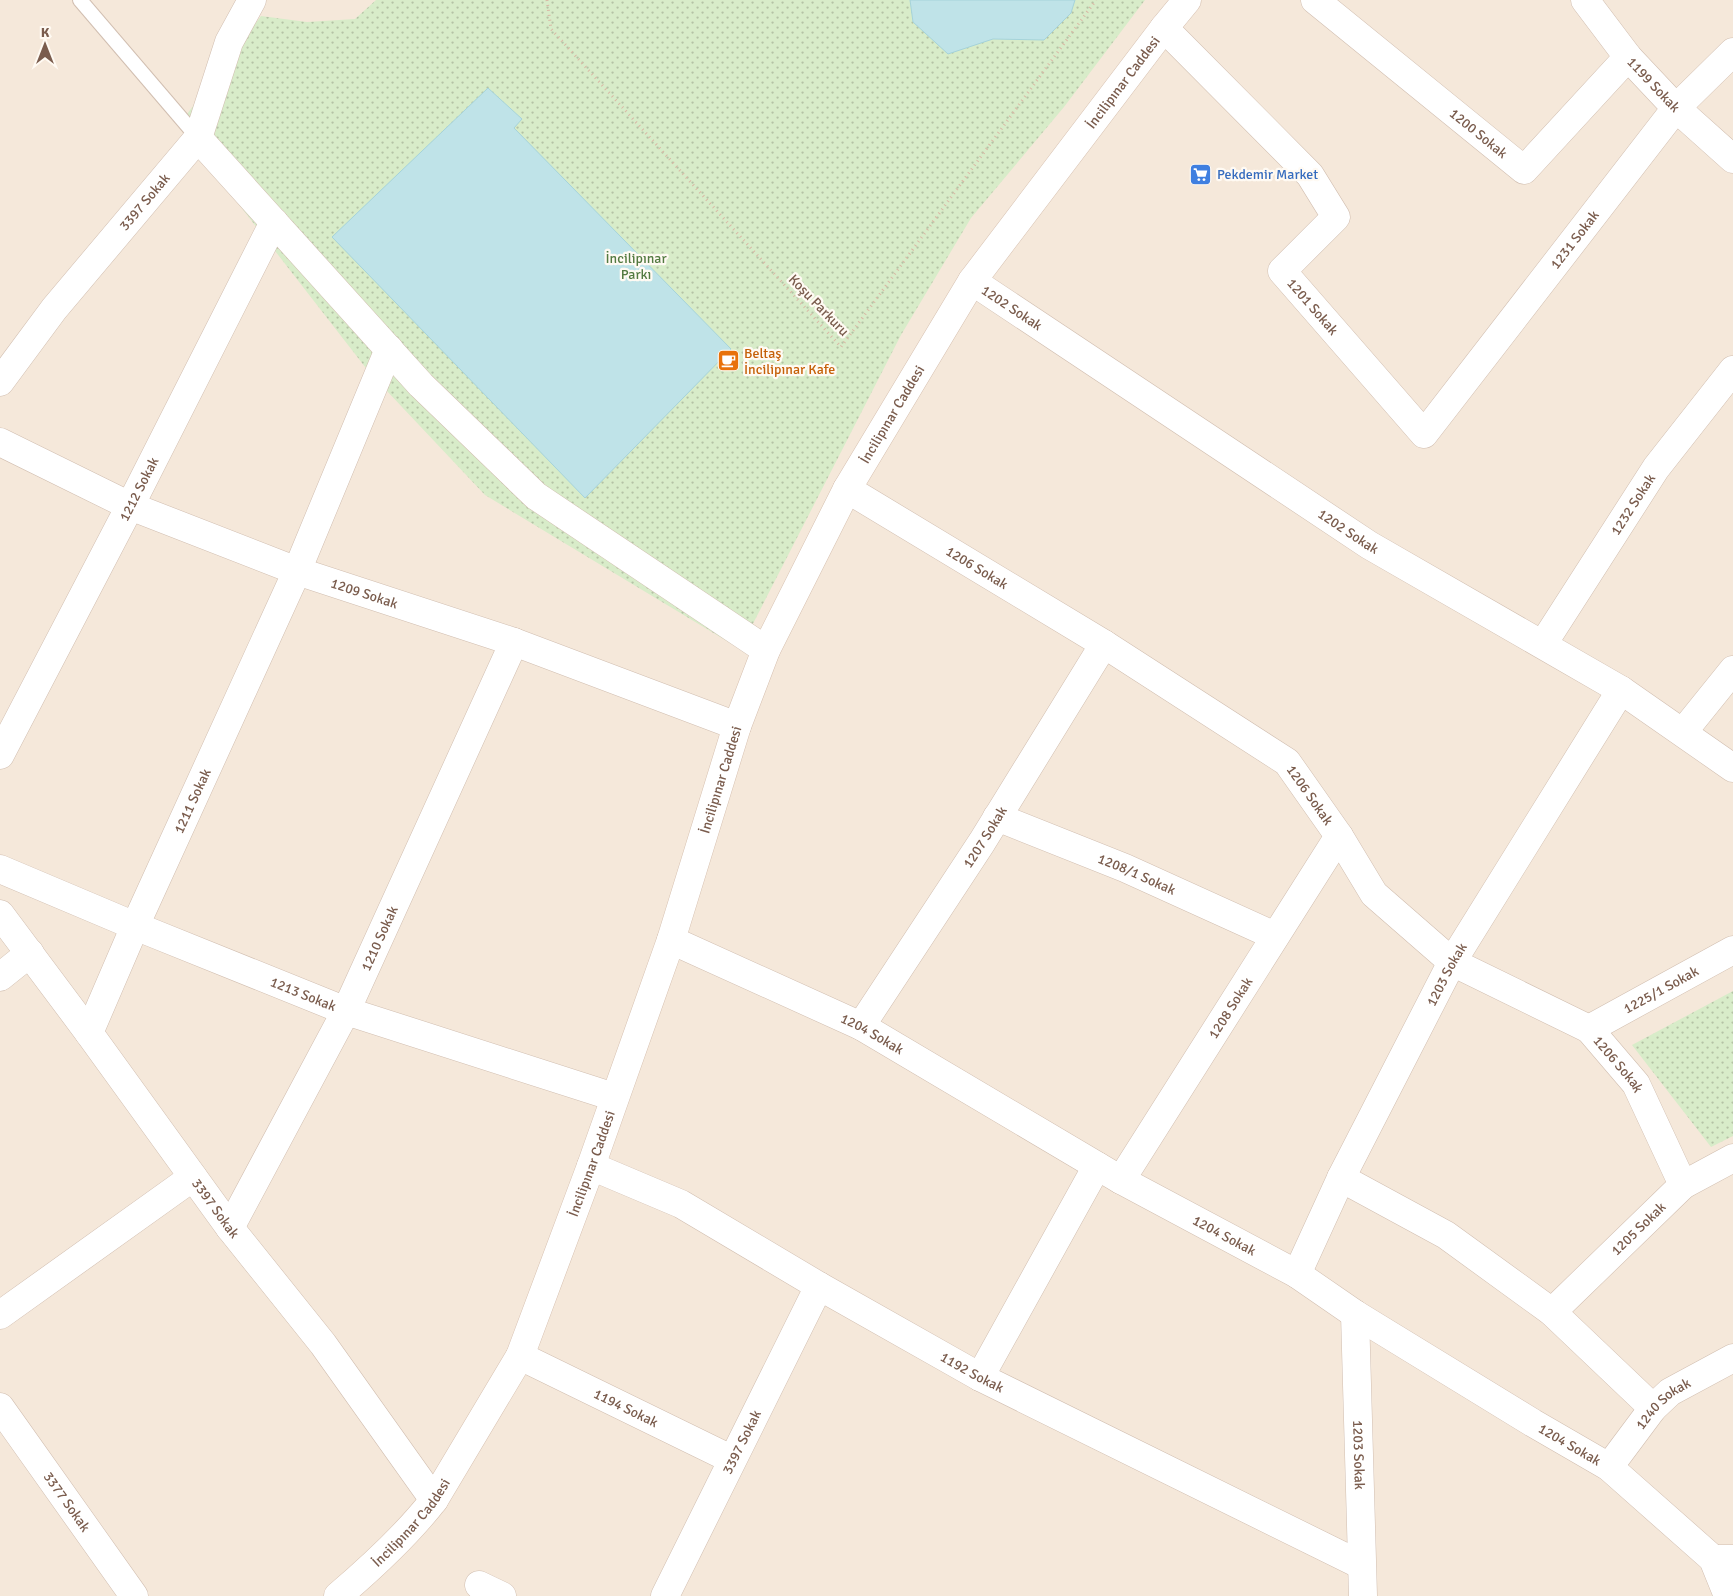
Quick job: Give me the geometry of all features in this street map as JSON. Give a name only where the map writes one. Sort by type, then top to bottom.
[{"type":"street","name":"3397 Sokak","points":[[0,382],[54,309],[198,138],[229,42],[252,0]]},
{"type":"street","name":"İncilipınar Caddesi","points":[[338,1596],[371,1568],[418,1520],[434,1500],[520,1356],[591,1166],[671,940],[736,726],[766,650],[847,489],[972,281],[1187,0]]},
{"type":"street","name":"1200 Sokak","points":[[1315,0],[1524,170],[1628,57]]},
{"type":"street","name":"1199 Sokak","points":[[1585,0],[1628,57],[1676,108],[1733,159]]},
{"type":"street","name":"1201 Sokak","points":[[1164,28],[1310,175],[1336,217],[1282,271],[1424,434]]},
{"type":"street","name":"1231 Sokak","points":[[1424,434],[1676,108],[1733,52]]},
{"type":"street","points":[[198,138],[421,384],[536,496],[766,650]]},
{"type":"street","name":"1212 Sokak","points":[[0,755],[130,506],[274,222]]},
{"type":"street","name":"1202 Sokak","points":[[972,281],[1369,545],[1622,690],[1733,768]]},
{"type":"street","name":"1211 Sokak","points":[[89,1033],[135,926],[297,571],[389,349]]},
{"type":"street","name":"1232 Sokak","points":[[1543,644],[1656,468],[1733,370]]},
{"type":"street","name":"1209 Sokak","points":[[0,442],[130,506],[297,571],[514,642],[736,726]]},
{"type":"street","name":"1206 Sokak","points":[[847,489],[1104,644],[1286,762],[1339,836],[1374,894],[1452,962],[1589,1029],[1636,1084],[1683,1185]]},
{"type":"street","name":"1210 Sokak","points":[[230,1228],[346,1011],[514,642]]},
{"type":"street","name":"1207 Sokak","points":[[860,1026],[998,818],[1104,644]]},
{"type":"street","points":[[1684,732],[1733,670]]},
{"type":"street","name":"1203 Sokak","points":[[1297,1274],[1341,1178],[1452,962],[1622,690]]},
{"type":"street","name":"1208/1 Sokak","points":[[998,818],[1125,868],[1275,936]]},
{"type":"street","name":"1208 Sokak","points":[[1121,1180],[1339,836]]},
{"type":"street","name":"1213 Sokak","points":[[0,869],[346,1011],[614,1097]]},
{"type":"street","name":"3397 Sokak","points":[[0,914],[230,1228],[323,1344],[434,1500]]},
{"type":"street","name":"1204 Sokak","points":[[671,940],[860,1026],[1121,1180],[1297,1274],[1355,1314],[1533,1423],[1609,1467],[1723,1559],[1728,1596]]},
{"type":"street","name":"1225/1 Sokak","points":[[1589,1029],[1733,950]]},
{"type":"street","points":[[0,977],[30,953]]},
{"type":"street","name":"1205 Sokak","points":[[1552,1312],[1683,1185],[1733,1158]]},
{"type":"street","name":"1192 Sokak","points":[[591,1166],[681,1204],[819,1286],[980,1377],[1361,1565]]},
{"type":"street","points":[[980,1377],[1097,1166]]},
{"type":"street","points":[[0,1315],[193,1177]]},
{"type":"street","points":[[1341,1178],[1446,1235],[1552,1312],[1653,1408]]},
{"type":"street","name":"3397 Sokak","points":[[664,1596],[819,1286]]},
{"type":"street","name":"1203 Sokak","points":[[1355,1314],[1363,1596]]},
{"type":"street","name":"1194 Sokak","points":[[520,1356],[732,1459]]},
{"type":"street","name":"1240 Sokak","points":[[1609,1467],[1653,1408],[1670,1392],[1733,1358]]},
{"type":"street","name":"3377 Sokak","points":[[0,1407],[134,1596]]},
{"type":"lane","points":[[80,0],[198,138]]},
{"type":"path","name":"Koşu Parkuru","points":[[547,0],[551,29],[841,347],[1096,0]]},
{"type":"shaded area","points":[[0,0],[1733,0],[1733,1596],[0,1596]]},
{"type":"green space","name":"İncilipınar Parkı","points":[[376,0],[1145,0],[1064,107],[971,218],[901,335],[740,649],[485,495],[369,372],[178,126],[261,16],[307,22],[355,19]]},
{"type":"green space","points":[[1733,991],[1733,1136],[1711,1147],[1632,1045]]},
{"type":"water","points":[[910,0],[1075,0],[1071,13],[1044,40],[993,39],[948,54],[913,22]]},
{"type":"water","points":[[488,88],[522,119],[514,128],[731,349],[585,498],[332,237]]},
{"type":"place","name":"Pekdemir Market","points":[[1201,174]]},
{"type":"place","name":"Beltaş İncilipınar Kafe","points":[[728,361]]}]
